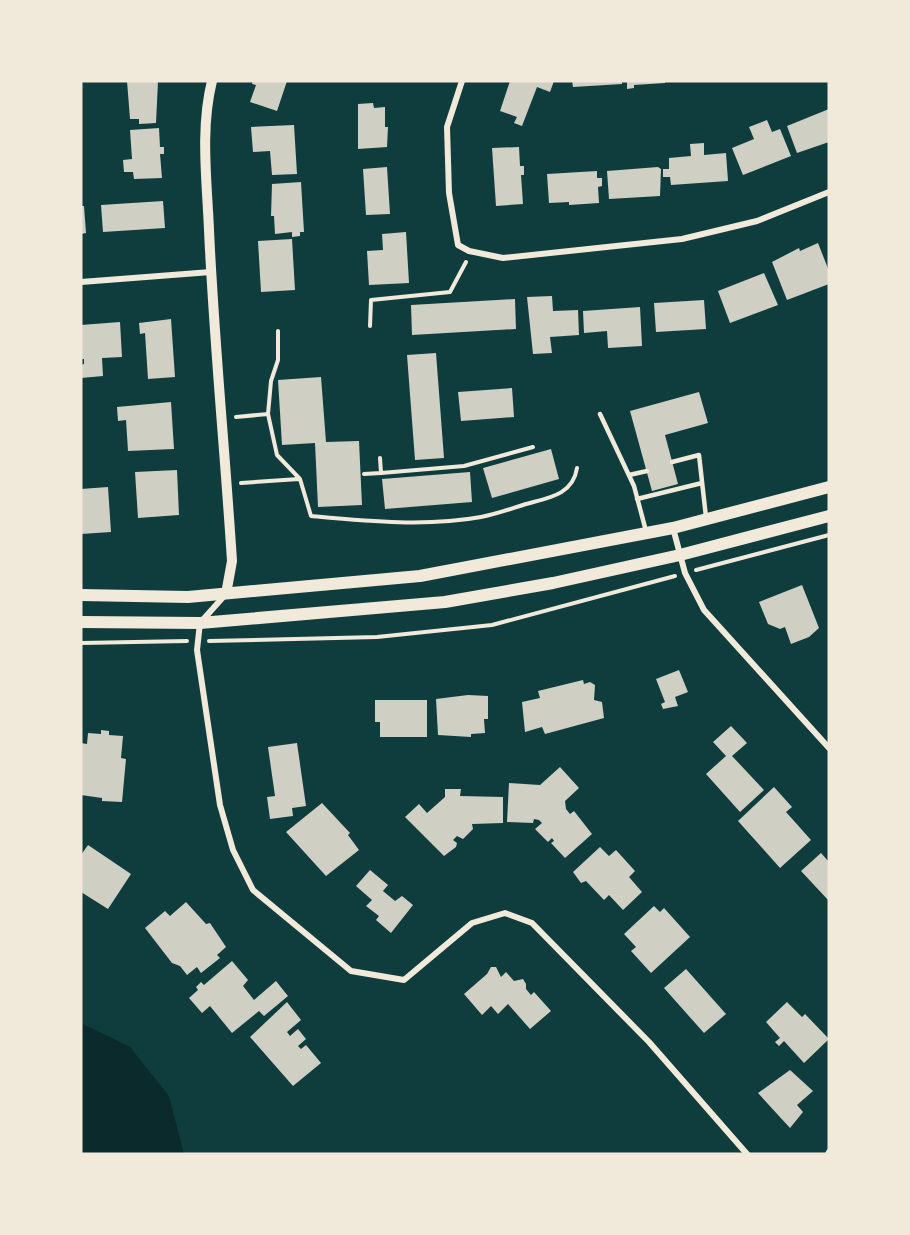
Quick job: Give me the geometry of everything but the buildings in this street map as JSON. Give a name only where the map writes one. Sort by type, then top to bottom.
[{"type":"main road","points":[[81,596],[188,597],[420,576],[674,528],[829,487]]},
{"type":"main road","points":[[81,622],[200,623],[445,602],[553,583],[680,555],[829,516]]},
{"type":"street","points":[[212,81],[206,124],[211,272],[232,561],[226,594],[200,623],[200,641],[197,650],[220,805],[232,850],[253,890],[351,971],[404,980],[472,923],[505,913],[532,923],[649,1042],[747,1154]]},
{"type":"street","points":[[462,81],[447,127],[448,193],[458,245],[469,251],[503,258],[682,239],[757,221],[829,192]]},
{"type":"street","points":[[81,282],[211,272]]},
{"type":"street","points":[[674,528],[685,573],[704,610],[829,748]]},
{"type":"lane","points":[[600,414],[637,499],[646,533]]},
{"type":"lane","points":[[672,462],[699,455],[706,519]]},
{"type":"lane","points":[[628,476],[647,471]]},
{"type":"lane","points":[[637,499],[702,483]]},
{"type":"path","points":[[370,326],[371,300],[450,292],[464,270],[469,251]]},
{"type":"path","points":[[278,331],[278,360],[271,381],[268,414],[277,455],[300,479],[311,516],[362,521],[481,517],[562,494],[576,477],[577,468]]},
{"type":"path","points":[[222,420],[268,414]]},
{"type":"path","points":[[364,474],[464,466],[533,447]]},
{"type":"path","points":[[380,458],[381,473]]},
{"type":"path","points":[[227,484],[300,479]]},
{"type":"path","points":[[81,643],[200,641]]},
{"type":"water","points":[[81,1023],[130,1047],[169,1096],[184,1154],[81,1154]]}]
